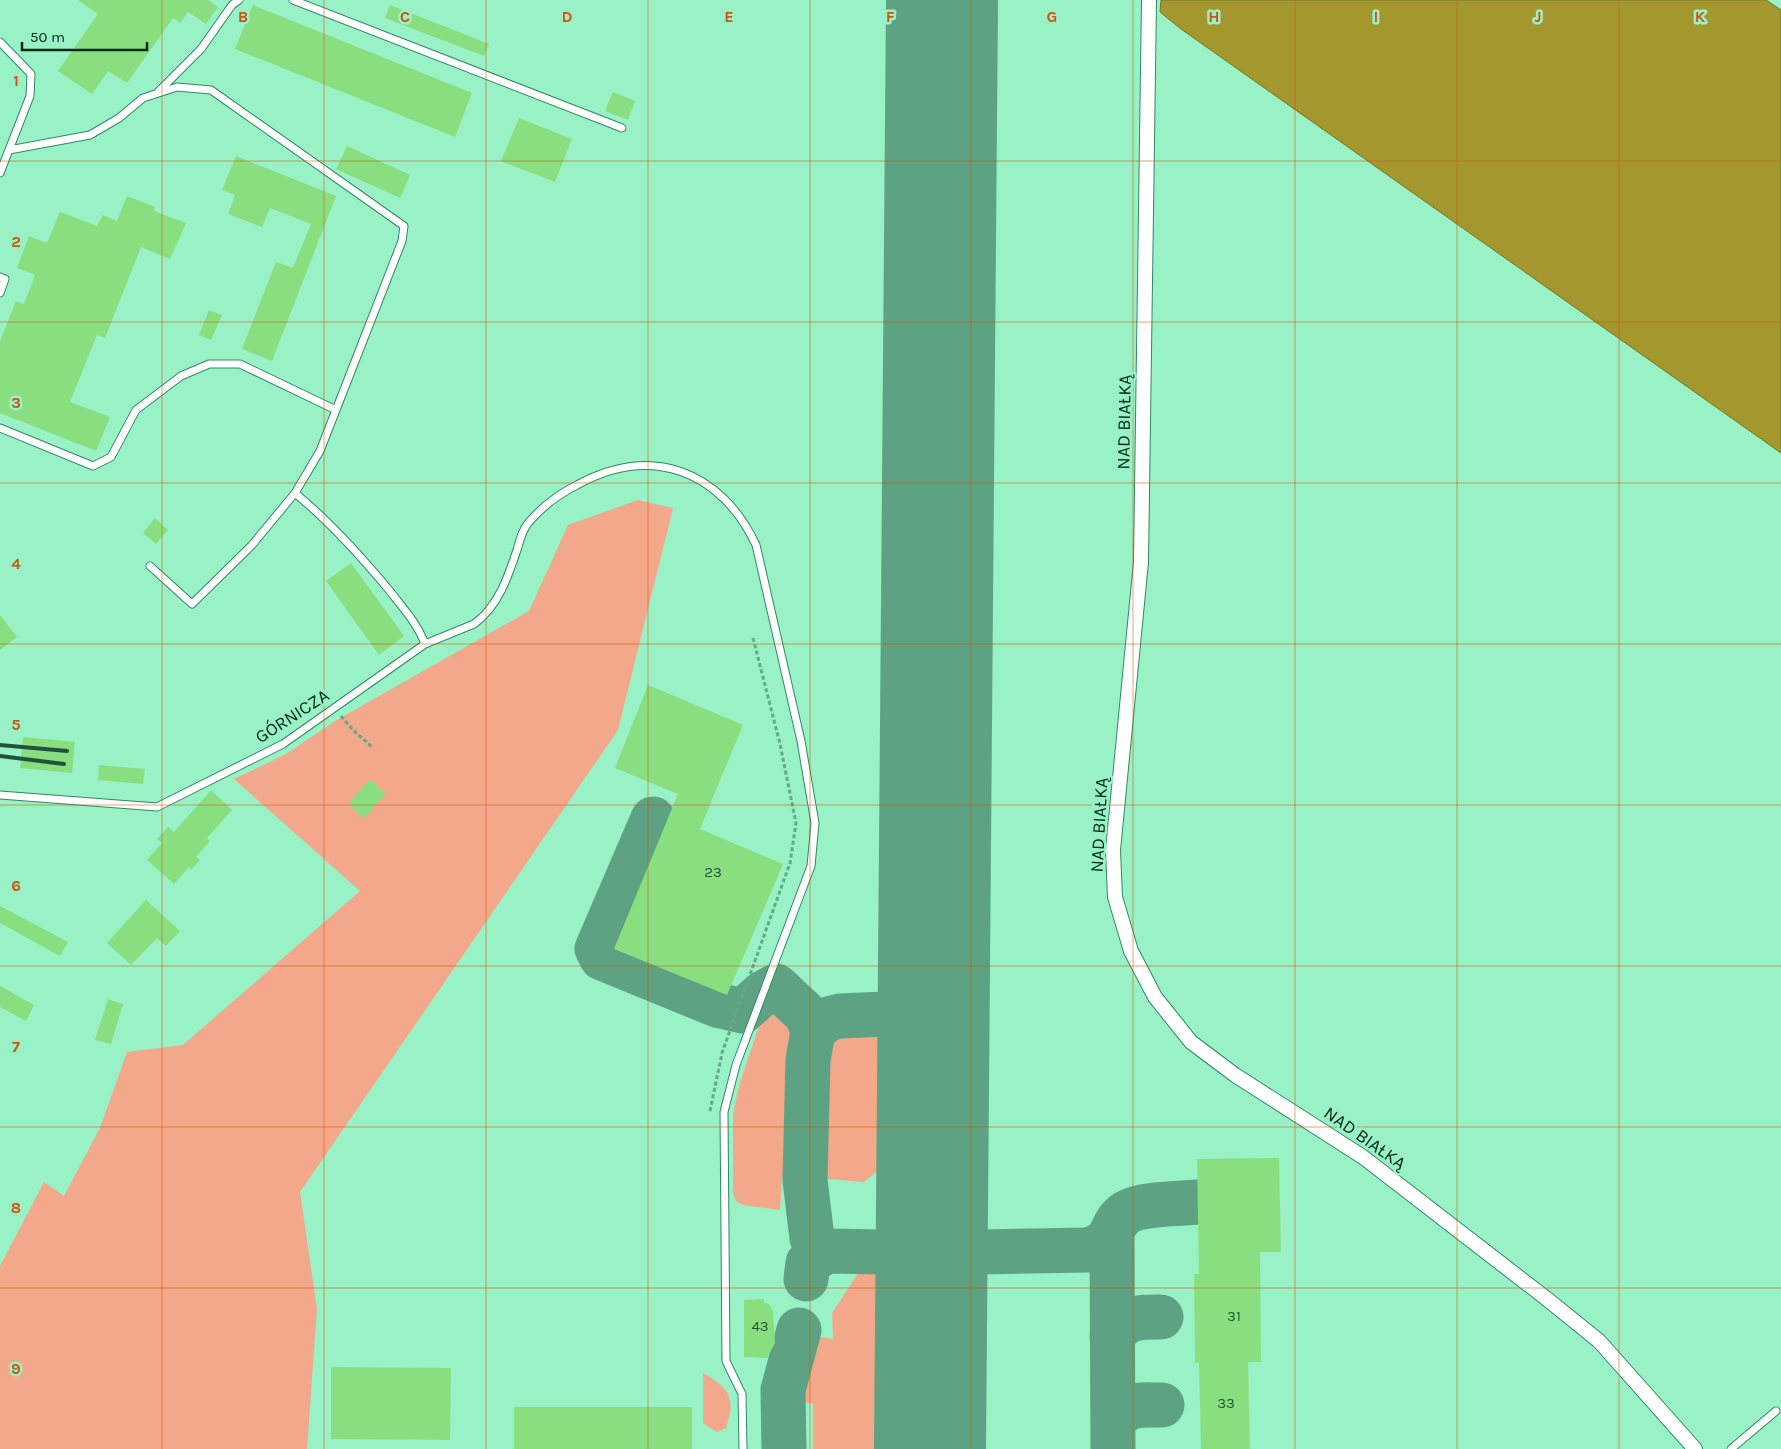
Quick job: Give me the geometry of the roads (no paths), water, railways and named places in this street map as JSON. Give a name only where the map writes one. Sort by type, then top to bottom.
[{"type":"street","name":"NAD BIAŁKĄ","points":[[1149,0],[1141,562],[1113,850],[1115,898],[1131,951],[1155,997],[1191,1042],[1235,1075],[1363,1157],[1547,1299],[1599,1342],[1695,1449]]},
{"type":"lane","points":[[156,94],[201,49],[232,5],[239,0]]},
{"type":"lane","points":[[292,0],[622,128]]},
{"type":"lane","points":[[0,42],[31,74],[30,96],[0,173]]},
{"type":"lane","points":[[9,150],[90,134],[120,118],[142,98],[177,87],[211,90],[404,226],[402,241],[320,451],[295,493],[252,545],[192,604],[150,566]]},
{"type":"lane","points":[[0,277],[5,280],[0,293]]},
{"type":"lane","points":[[0,428],[93,466],[111,457],[136,410],[181,376],[209,364],[240,364],[336,410]]},
{"type":"lane","name":"GÓRNICZA","points":[[0,795],[157,807],[283,744],[425,644],[474,624],[488,613],[498,597],[522,533],[528,523],[539,511],[567,490],[606,470],[640,465],[679,471],[694,477],[727,500],[748,529],[756,545],[802,741],[816,823],[811,866],[736,1065],[724,1112],[726,1361],[742,1394],[743,1449]]},
{"type":"lane","points":[[295,493],[337,529],[365,561],[418,627],[425,644]]},
{"type":"lane","points":[[1731,1449],[1776,1411]]},
{"type":"railway","points":[[0,745],[67,751]]},
{"type":"railway","points":[[0,756],[64,764]]}]
